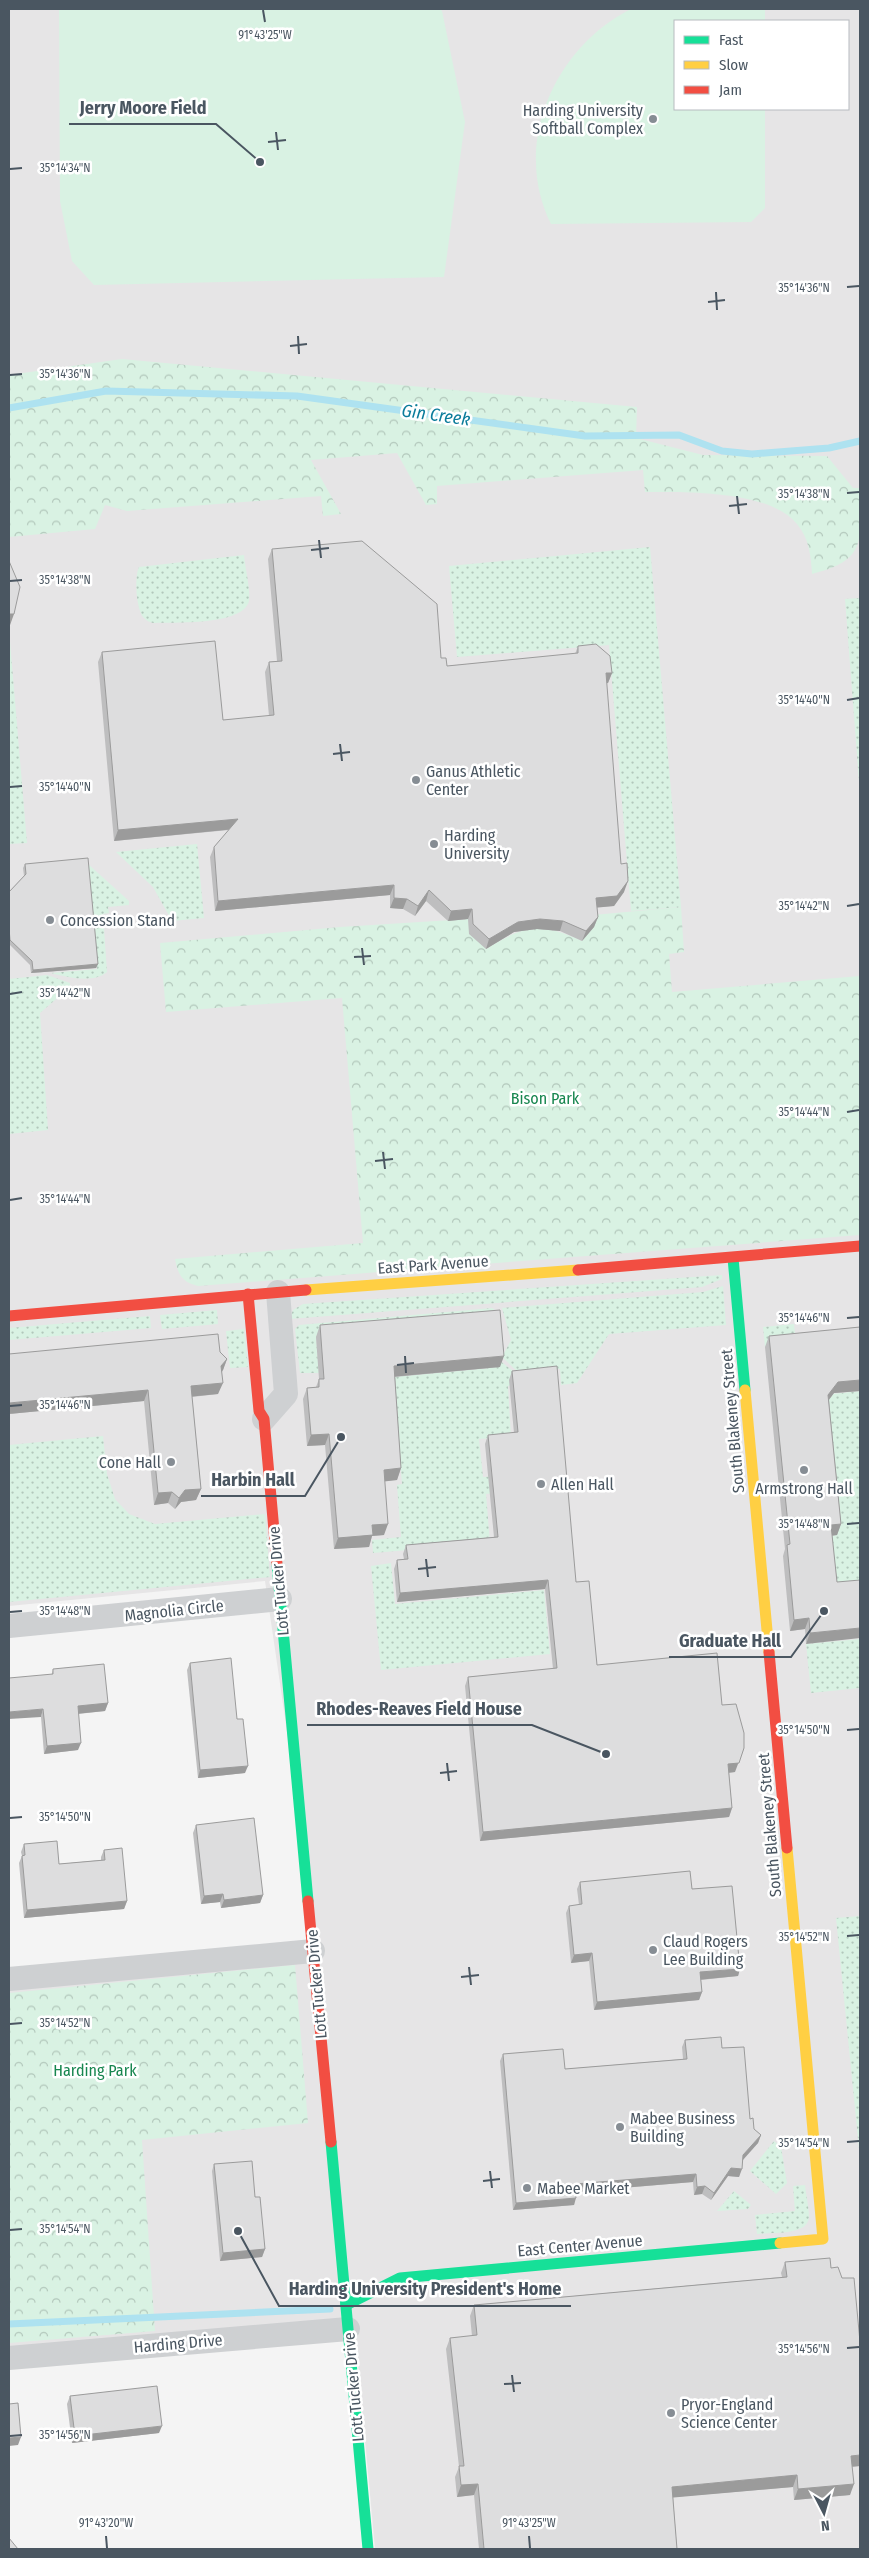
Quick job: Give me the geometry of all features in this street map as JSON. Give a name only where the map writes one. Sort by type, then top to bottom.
[{"type":"street","name":"East Park Avenue","points":[[9,1316],[263,1293],[733,1258],[860,1246]]},
{"type":"street","name":"South Blakeney Street","points":[[733,1258],[823,2238]]},
{"type":"street","name":"Lott Tucker Drive","points":[[263,1293],[268,1414],[280,1599],[368,2549]]},
{"type":"street","name":"Magnolia Circle","points":[[9,1626],[280,1599]]},
{"type":"street","points":[[9,1979],[312,1950]]},
{"type":"street","name":"East Center Avenue","points":[[346,2305],[400,2278],[823,2238]]},
{"type":"street","name":"Harding Drive","points":[[9,2358],[348,2329]]},
{"type":"shaded area","name":"Harding University","points":[[9,9],[860,9],[860,2549],[375,2549],[354,2319],[9,2348],[9,1988],[320,1957],[265,1581],[9,1606]]},
{"type":"green space","points":[[59,9],[440,9],[442,11],[465,122],[444,277],[94,285],[72,261],[60,201]]},
{"type":"green space","name":"Harding University Softball Complex","points":[[631,9],[765,9],[765,20],[674,20],[674,110],[765,110],[765,208],[751,222],[551,224],[540,193],[536,162],[539,131],[548,101],[562,73],[581,47],[604,26]]},
{"type":"green space","points":[[122,359],[637,407],[636,438],[703,455],[827,456],[853,488],[860,488],[860,534],[852,554],[844,562],[812,574],[807,541],[797,524],[784,513],[747,499],[704,493],[645,492],[643,470],[437,486],[437,504],[426,505],[397,453],[311,460],[341,514],[323,516],[321,496],[127,511],[105,505],[95,529],[9,537],[9,375]]},
{"type":"green space","points":[[650,547],[681,907],[631,911],[609,645],[457,657],[449,566]]},
{"type":"green space","points":[[244,555],[249,585],[249,601],[244,609],[234,615],[206,621],[153,623],[142,615],[137,594],[137,572],[139,567]]},
{"type":"green space","points":[[860,598],[860,795],[845,599]]},
{"type":"green space","points":[[9,630],[27,843],[9,844]]},
{"type":"green space","points":[[197,844],[204,918],[172,921],[153,887],[116,852]]},
{"type":"green space","points":[[88,864],[129,901],[129,905],[108,907],[109,913],[103,914],[107,972],[95,978],[72,978],[51,973],[97,969]]},
{"type":"green space","name":"Bison Park","points":[[681,907],[684,952],[669,954],[672,992],[860,976],[860,1235],[198,1286],[184,1280],[175,1259],[363,1243],[342,998],[166,1012],[160,943],[340,927],[468,919],[486,949],[512,935],[533,929],[555,931],[582,941],[593,915]]},
{"type":"green space","points":[[47,975],[70,983],[70,987],[40,1013],[48,1130],[9,1134],[9,979]]},
{"type":"green space","points":[[722,1275],[722,1279],[702,1287],[289,1319],[293,1310],[303,1304]]},
{"type":"green space","points":[[723,1286],[726,1325],[609,1334],[577,1383],[561,1385],[560,1369],[518,1372],[502,1357],[511,1340],[502,1308],[703,1292]]},
{"type":"green space","points":[[492,1308],[495,1310],[496,1321],[316,1337],[319,1373],[300,1373],[295,1329],[299,1325]]},
{"type":"green space","points":[[217,1310],[218,1324],[162,1329],[160,1315]]},
{"type":"green space","points":[[150,1316],[151,1328],[9,1340],[9,1328]]},
{"type":"green space","points":[[794,1324],[796,1344],[765,1347],[763,1327]]},
{"type":"green space","points":[[244,1329],[248,1367],[230,1368],[226,1331]]},
{"type":"green space","points":[[489,1352],[519,1376],[519,1384],[508,1386],[511,1437],[479,1439],[483,1477],[511,1475],[512,1491],[486,1494],[490,1543],[373,1553],[372,1540],[401,1537],[397,1485],[402,1484],[399,1448],[371,1379],[490,1368]]},
{"type":"green space","points":[[860,1391],[860,1591],[833,1593],[820,1537],[837,1535],[823,1395]]},
{"type":"green space","points":[[103,1436],[107,1474],[115,1499],[129,1514],[155,1524],[265,1514],[270,1577],[9,1602],[9,1445]]},
{"type":"green space","points":[[391,1563],[395,1604],[544,1590],[550,1654],[381,1670],[371,1566]]},
{"type":"green space","points":[[860,1639],[860,1688],[811,1693],[806,1644]]},
{"type":"green space","points":[[860,1916],[860,2159],[836,1918]]},
{"type":"green space","name":"Harding Park","points":[[295,1965],[308,2123],[142,2140],[155,2331],[9,2343],[9,1993]]},
{"type":"green space","points":[[774,2141],[781,2147],[787,2183],[776,2194],[750,2171]]},
{"type":"green space","points":[[805,2185],[809,2213],[807,2223],[796,2230],[788,2232],[757,2234],[755,2215],[795,2211],[793,2186]]},
{"type":"green space","points":[[734,2191],[751,2205],[748,2209],[717,2211]]},
{"type":"building","name":"Ganus Athletic Center","points":[[362,541],[437,604],[441,658],[446,658],[447,666],[578,653],[578,646],[596,644],[610,656],[612,673],[606,673],[621,864],[627,863],[628,881],[617,896],[596,898],[598,917],[586,931],[563,921],[540,919],[518,922],[489,939],[473,924],[472,909],[451,911],[429,890],[418,906],[407,899],[394,898],[394,885],[218,901],[214,847],[238,819],[118,830],[102,652],[215,641],[223,720],[274,715],[269,662],[282,661],[272,549]]},
{"type":"building","points":[[9,561],[20,587],[14,614],[9,614]]},
{"type":"building","name":"Concession Stand","points":[[88,858],[98,964],[33,970],[32,961],[10,940],[9,892],[26,874],[25,864]]},
{"type":"building","points":[[500,1310],[504,1356],[394,1366],[401,1468],[384,1470],[388,1524],[372,1525],[373,1535],[338,1538],[329,1434],[311,1435],[307,1388],[319,1387],[319,1379],[324,1379],[320,1325]]},
{"type":"building","name":"Armstrong Hall","points":[[860,1327],[860,1380],[838,1382],[828,1395],[841,1524],[831,1525],[837,1582],[860,1580],[860,1628],[810,1633],[809,1618],[794,1620],[787,1545],[790,1544],[769,1336]]},
{"type":"building","name":"Cone Hall","points":[[218,1334],[220,1352],[227,1359],[221,1366],[223,1383],[191,1386],[201,1489],[185,1490],[179,1498],[172,1492],[158,1493],[148,1390],[9,1403],[9,1354]]},
{"type":"building","points":[[557,1366],[576,1582],[589,1581],[597,1665],[717,1653],[722,1705],[736,1704],[744,1733],[744,1748],[739,1763],[728,1764],[732,1808],[483,1832],[468,1677],[557,1668],[548,1580],[400,1593],[397,1560],[408,1559],[406,1545],[498,1537],[488,1435],[518,1432],[512,1371]]},
{"type":"building","points":[[231,1658],[237,1719],[243,1719],[248,1766],[200,1770],[190,1663]]},
{"type":"building","points":[[104,1664],[108,1703],[78,1706],[81,1743],[47,1746],[43,1709],[9,1712],[9,1678],[53,1674],[53,1669]]},
{"type":"building","points":[[254,1818],[263,1895],[224,1900],[223,1894],[204,1896],[196,1825]]},
{"type":"building","points":[[57,1841],[59,1864],[105,1860],[104,1850],[122,1848],[127,1901],[27,1910],[22,1856],[25,1855],[24,1844]]},
{"type":"building","name":"Claud Rogers Lee Building","points":[[690,1871],[692,1889],[732,1886],[740,1969],[700,1972],[702,1992],[597,2002],[592,1953],[574,1955],[569,1906],[582,1904],[580,1882]]},
{"type":"building","name":"Mabee Business Building","points":[[721,2037],[722,2048],[744,2047],[750,2119],[753,2118],[754,2129],[761,2135],[743,2155],[742,2169],[731,2168],[714,2193],[705,2186],[697,2187],[696,2174],[575,2184],[576,2198],[516,2203],[503,2054],[563,2049],[565,2069],[687,2059],[685,2040]]},
{"type":"building","points":[[252,2161],[255,2197],[260,2197],[265,2249],[223,2253],[214,2164]]},
{"type":"building","name":"Pryor-England Science Center","points":[[830,2258],[831,2268],[838,2267],[842,2278],[854,2278],[860,2342],[860,2455],[851,2456],[854,2484],[798,2489],[797,2475],[672,2487],[677,2549],[484,2549],[478,2484],[461,2485],[459,2466],[464,2466],[450,2338],[477,2335],[474,2305],[787,2277],[785,2262]]},
{"type":"building","points":[[157,2386],[162,2426],[75,2436],[70,2396]]},
{"type":"building","points":[[18,2403],[21,2437],[9,2438],[9,2404]]},
{"type":"building","points":[[9,2538],[18,2549],[9,2549]]},
{"type":"waterway","name":"Gin Creek","points":[[9,408],[106,391],[297,396],[585,436],[679,435],[722,451],[752,454],[829,448],[860,441]]},
{"type":"waterway","points":[[9,2324],[330,2309]]},
{"type":"traffic: fast","points":[[733,1258],[745,1390]]},
{"type":"traffic: fast","points":[[277,1564],[308,1901]]},
{"type":"traffic: fast","points":[[331,2142],[368,2549]]},
{"type":"traffic: fast","points":[[346,2305],[400,2278],[780,2243]]},
{"type":"traffic: slow","points":[[306,1290],[578,1270]]},
{"type":"traffic: slow","points":[[745,1390],[769,1652]]},
{"type":"traffic: slow","points":[[780,2243],[823,2239],[787,1848]]},
{"type":"traffic: jam","points":[[578,1270],[860,1246]]},
{"type":"traffic: jam","points":[[9,1316],[306,1290]]},
{"type":"traffic: jam","points":[[248,1294],[259,1411],[264,1419],[277,1564]]},
{"type":"traffic: jam","points":[[769,1652],[787,1848]]},
{"type":"traffic: jam","points":[[308,1901],[331,2142]]},
{"type":"place","name":"Harding University Softball Complex","points":[[653,119]]},
{"type":"place","name":"Jerry Moore Field","points":[[260,162]]},
{"type":"place","name":"Ganus Athletic Center","points":[[416,780]]},
{"type":"place","name":"Harding University","points":[[434,844]]},
{"type":"place","name":"Concession Stand","points":[[50,920]]},
{"type":"place","name":"Harbin Hall","points":[[341,1437]]},
{"type":"place","name":"Cone Hall","points":[[171,1462]]},
{"type":"place","name":"Armstrong Hall","points":[[804,1470]]},
{"type":"place","name":"Allen Hall","points":[[541,1484]]},
{"type":"place","name":"Graduate Hall","points":[[824,1611]]},
{"type":"place","name":"Rhodes-Reaves Field House","points":[[606,1754]]},
{"type":"place","name":"Claud Rogers Lee Building","points":[[653,1950]]},
{"type":"place","name":"Mabee Business Building","points":[[620,2127]]},
{"type":"place","name":"Mabee Market","points":[[527,2188]]},
{"type":"place","name":"Harding University President's Home","points":[[238,2231]]},
{"type":"place","name":"Pryor-England Science Center","points":[[671,2413]]}]
